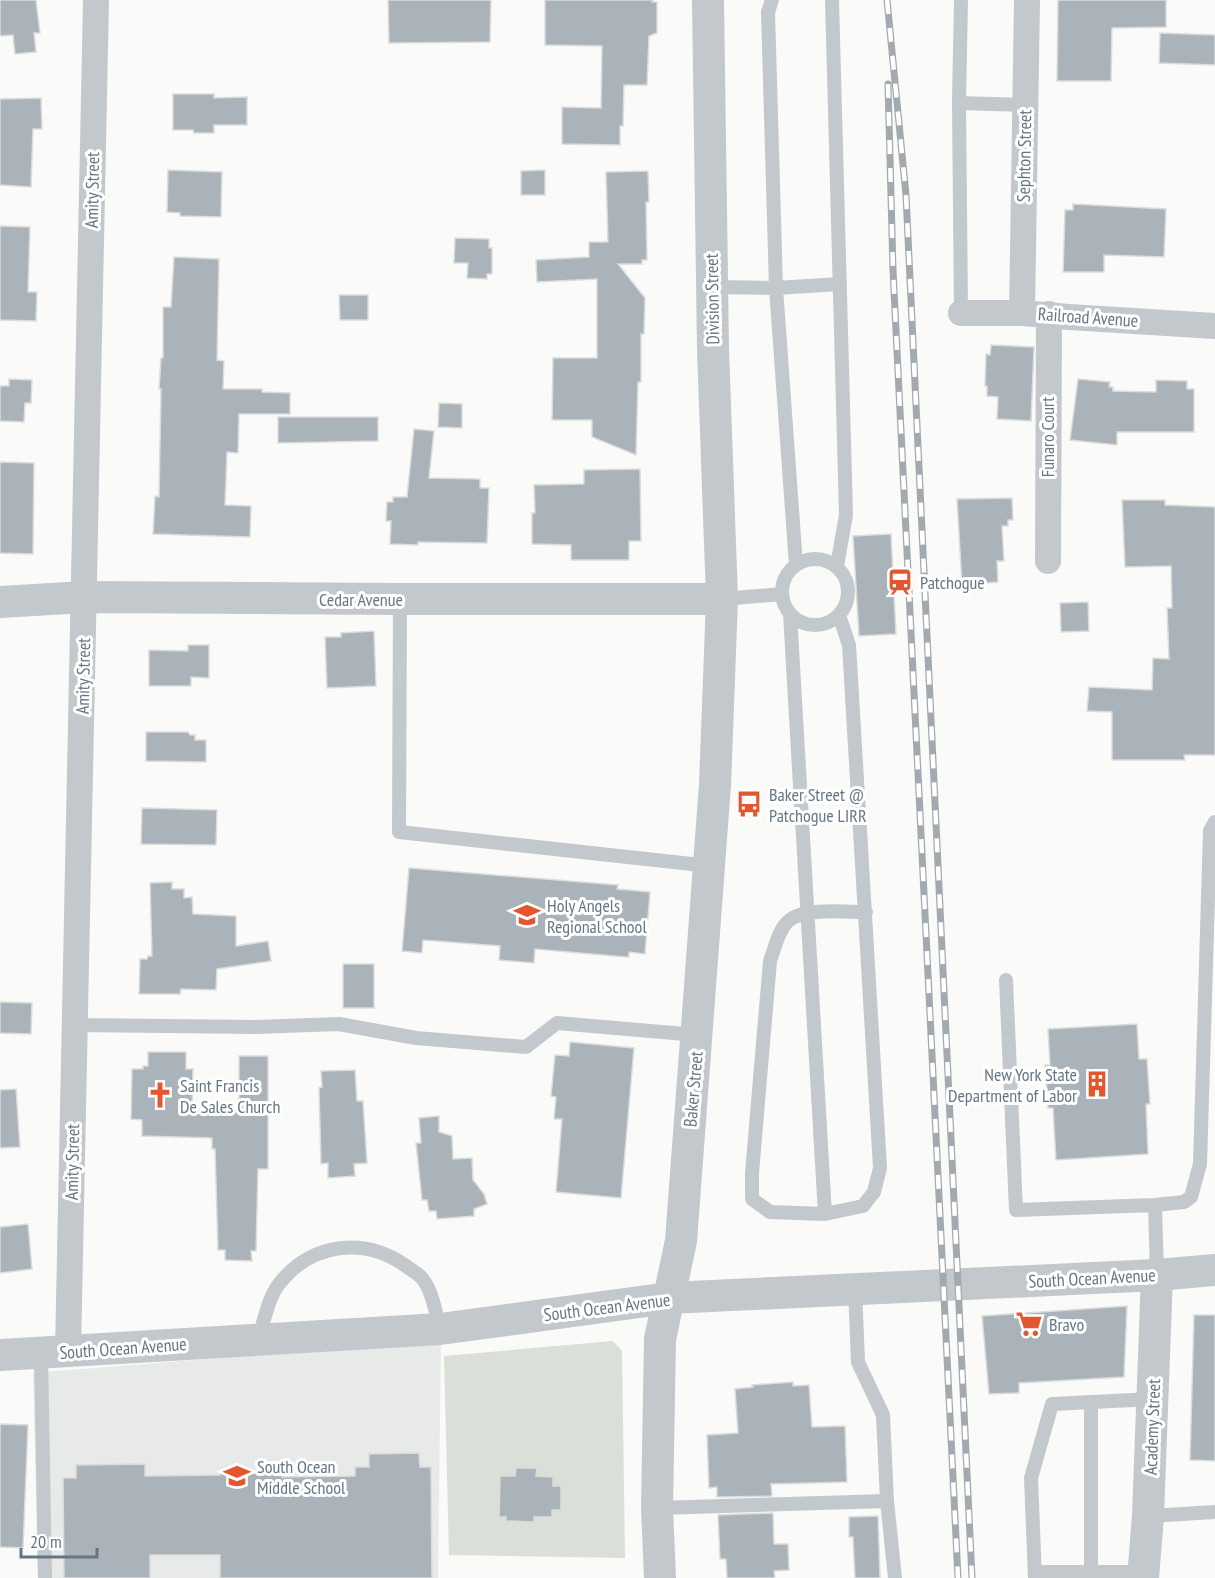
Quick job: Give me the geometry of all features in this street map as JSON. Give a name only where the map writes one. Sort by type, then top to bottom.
[{"type":"street","name":"Amity Street","points":[[55,1352],[75,1025],[96,0]]},
{"type":"street","name":"Division Street","points":[[708,0],[712,287],[722,599]]},
{"type":"street","name":"Sephton Street","points":[[1022,313],[1027,0]]},
{"type":"street","name":"Railroad Avenue","points":[[961,313],[1048,314],[1215,326]]},
{"type":"street","name":"Funaro Court","points":[[1048,314],[1048,561]]},
{"type":"street","name":"Cedar Avenue","points":[[0,602],[85,597],[722,599]]},
{"type":"street","name":"Baker Street","points":[[660,1578],[657,1508],[660,1339],[681,1241],[710,866],[722,599]]},
{"type":"street","name":"South Ocean Avenue","points":[[0,1355],[440,1329],[669,1298],[1157,1275],[1215,1270]]},
{"type":"street","name":"Academy Street","points":[[1143,1575],[1148,1516],[1157,1275]]},
{"type":"lane","points":[[772,0],[768,12],[776,288],[796,565]]},
{"type":"lane","points":[[832,0],[846,515],[837,566]]},
{"type":"lane","points":[[961,0],[958,103],[961,313]]},
{"type":"lane","points":[[958,103],[1024,105]]},
{"type":"lane","points":[[712,287],[776,288],[840,284]]},
{"type":"lane","points":[[790,614],[799,621],[809,624],[820,625],[831,621],[839,615],[848,596],[848,584],[844,574],[837,566],[827,561],[817,558],[806,560],[796,565],[788,573],[783,582],[782,594],[790,614],[825,1214]]},
{"type":"lane","points":[[722,599],[782,594]]},
{"type":"lane","points":[[400,599],[399,832],[710,866]]},
{"type":"lane","points":[[839,615],[849,645],[866,912],[880,1168],[874,1192],[863,1206],[825,1214],[770,1212],[753,1199],[752,1173],[770,961],[780,934],[790,919],[808,913],[866,912]]},
{"type":"lane","points":[[1006,980],[1016,1210],[1155,1205],[1184,1202],[1191,1197],[1200,1164],[1210,831],[1215,822]]},
{"type":"lane","points":[[75,1025],[256,1027],[339,1024],[416,1038],[526,1047],[557,1023],[697,1035]]},
{"type":"lane","points":[[1155,1205],[1157,1275]]},
{"type":"lane","points":[[258,1340],[278,1284],[301,1263],[322,1252],[350,1246],[377,1250],[400,1262],[420,1277],[432,1296],[440,1329]]},
{"type":"lane","points":[[855,1288],[858,1362],[883,1415],[887,1501],[895,1578]]},
{"type":"lane","points":[[45,1578],[55,1352]]},
{"type":"lane","points":[[1143,1575],[1035,1575],[1031,1478],[1052,1404],[1153,1399]]},
{"type":"lane","points":[[1091,1402],[1091,1575]]},
{"type":"lane","points":[[657,1508],[887,1501]]},
{"type":"lane","points":[[1148,1516],[1215,1512]]},
{"type":"shaded area","name":"South Ocean Middle School","points":[[441,1340],[438,1578],[38,1578],[33,1373]]},
{"type":"shaded area","points":[[613,1341],[622,1351],[625,1558],[449,1555],[444,1356]]},
{"type":"building","points":[[0,0],[36,0],[40,33],[34,33],[36,52],[15,54],[13,35],[0,36]]},
{"type":"building","points":[[388,0],[491,0],[490,42],[389,43]]},
{"type":"building","points":[[545,0],[653,0],[652,2],[657,2],[657,33],[649,36],[647,85],[624,85],[620,145],[562,144],[562,107],[601,108],[602,46],[545,45]]},
{"type":"building","points":[[1058,0],[1166,0],[1166,27],[1112,28],[1111,81],[1057,81]]},
{"type":"building","points":[[1160,33],[1215,35],[1215,65],[1159,63]]},
{"type":"building","points":[[173,94],[214,94],[214,98],[247,97],[247,125],[214,125],[214,133],[173,130]]},
{"type":"building","points":[[41,98],[42,129],[33,129],[31,187],[0,185],[0,99]]},
{"type":"building","points":[[168,170],[222,172],[221,217],[180,216],[180,213],[167,212]]},
{"type":"building","points":[[545,170],[545,195],[521,195],[521,171]]},
{"type":"building","points":[[648,171],[647,260],[642,260],[642,264],[618,264],[645,298],[644,334],[641,334],[641,382],[638,382],[636,455],[592,437],[592,420],[552,420],[553,358],[597,358],[597,279],[537,282],[536,260],[589,257],[589,242],[608,242],[606,172]]},
{"type":"building","points":[[1073,204],[1166,209],[1164,257],[1104,255],[1104,272],[1063,272],[1065,210],[1073,210]]},
{"type":"building","points":[[0,226],[30,227],[28,292],[37,292],[36,321],[0,320]]},
{"type":"building","points":[[455,238],[489,239],[489,248],[492,248],[492,274],[487,274],[487,279],[467,278],[468,263],[454,263]]},
{"type":"building","points":[[174,257],[219,259],[217,360],[224,361],[223,389],[262,389],[262,392],[290,393],[290,414],[239,414],[238,453],[227,452],[225,505],[251,506],[250,537],[153,534],[155,496],[159,497],[161,389],[159,389],[161,358],[163,358],[163,307],[171,307]]},
{"type":"building","points":[[339,295],[368,295],[368,320],[340,320]]},
{"type":"building","points":[[991,345],[1034,347],[1031,421],[997,419],[998,397],[987,396],[987,386],[985,386],[986,354],[990,355]]},
{"type":"building","points":[[9,379],[32,380],[31,403],[25,403],[24,422],[0,421],[0,386],[9,386]]},
{"type":"building","points":[[1078,379],[1110,382],[1109,387],[1113,387],[1113,391],[1156,392],[1156,380],[1187,381],[1187,389],[1194,389],[1194,432],[1117,432],[1117,445],[1070,440]]},
{"type":"building","points":[[439,403],[462,404],[462,428],[438,427]]},
{"type":"building","points":[[278,417],[378,417],[378,441],[278,443]]},
{"type":"building","points":[[414,429],[434,431],[429,478],[480,479],[480,488],[489,488],[487,543],[390,544],[391,521],[386,521],[387,502],[393,502],[393,497],[407,497]]},
{"type":"building","points":[[0,462],[34,463],[33,554],[0,553]]},
{"type":"building","points":[[640,469],[641,541],[629,541],[629,560],[571,560],[571,545],[532,544],[532,513],[535,513],[534,485],[584,484],[584,470]]},
{"type":"building","points":[[1012,498],[1013,520],[1008,520],[1008,526],[1002,526],[1004,561],[997,561],[998,582],[962,585],[957,499]]},
{"type":"building","points":[[1122,500],[1165,500],[1165,505],[1215,507],[1215,755],[1184,755],[1185,760],[1112,760],[1112,712],[1087,711],[1089,687],[1152,690],[1153,658],[1169,659],[1167,608],[1172,608],[1171,566],[1125,567]]},
{"type":"building","name":"Patchogue","points":[[891,534],[896,634],[859,636],[853,536]]},
{"type":"building","points":[[1088,602],[1089,631],[1061,632],[1060,603]]},
{"type":"building","points":[[374,631],[376,686],[327,688],[325,637],[341,637],[341,633]]},
{"type":"building","points":[[188,645],[209,645],[209,678],[191,677],[191,686],[149,686],[149,650],[188,651]]},
{"type":"building","points":[[146,732],[188,732],[190,735],[195,735],[195,740],[206,740],[206,762],[146,761]]},
{"type":"building","points":[[142,808],[217,810],[216,845],[141,844]]},
{"type":"building","name":"Holy Angels Regional School","points":[[409,868],[618,885],[617,889],[650,892],[645,954],[629,952],[629,957],[626,957],[535,949],[534,963],[499,960],[500,946],[423,940],[422,953],[402,951]]},
{"type":"building","points":[[172,882],[172,889],[184,889],[184,898],[192,897],[193,914],[236,916],[236,946],[268,941],[271,961],[217,969],[216,990],[181,989],[180,994],[139,994],[140,959],[152,956],[150,883]]},
{"type":"building","points":[[343,964],[374,964],[374,1008],[343,1008]]},
{"type":"building","points":[[0,1002],[32,1003],[31,1034],[0,1033]]},
{"type":"building","name":"New York State Department of Labor","points":[[1137,1024],[1139,1059],[1147,1059],[1150,1104],[1146,1104],[1148,1154],[1056,1160],[1053,1108],[1048,1108],[1045,1065],[1050,1065],[1048,1029]]},
{"type":"building","points":[[570,1042],[634,1048],[621,1198],[556,1192],[562,1119],[554,1119],[556,1097],[551,1096],[555,1055],[569,1056]]},
{"type":"building","points":[[148,1052],[186,1052],[186,1069],[193,1069],[192,1109],[239,1109],[239,1056],[268,1056],[268,1169],[258,1169],[256,1251],[251,1251],[252,1261],[225,1260],[225,1250],[218,1250],[215,1149],[212,1149],[212,1138],[142,1136],[142,1120],[131,1119],[132,1069],[143,1069],[143,1066],[148,1066]]},
{"type":"building","points":[[355,1070],[357,1101],[363,1101],[367,1163],[354,1164],[355,1176],[328,1178],[328,1163],[321,1164],[319,1088],[322,1087],[321,1071]]},
{"type":"building","points":[[16,1089],[20,1147],[0,1148],[0,1090]]},
{"type":"building","points":[[439,1116],[439,1132],[452,1136],[453,1159],[472,1158],[473,1180],[484,1194],[487,1204],[474,1209],[474,1216],[437,1219],[436,1211],[429,1211],[427,1200],[422,1200],[416,1143],[421,1143],[419,1118]]},
{"type":"building","points":[[28,1224],[32,1269],[0,1273],[0,1227]]},
{"type":"building","points":[[1127,1306],[1124,1377],[1019,1383],[1019,1393],[989,1394],[982,1316]]},
{"type":"building","points":[[1194,1315],[1215,1315],[1215,1461],[1190,1460]]},
{"type":"building","points":[[793,1382],[793,1386],[809,1385],[812,1427],[845,1426],[847,1482],[771,1484],[772,1496],[717,1497],[717,1487],[709,1488],[707,1435],[738,1433],[735,1389],[753,1387],[752,1385]]},
{"type":"building","points":[[0,1424],[28,1425],[23,1548],[0,1547]]},
{"type":"building","points":[[419,1453],[420,1467],[431,1467],[432,1578],[220,1578],[220,1555],[150,1555],[150,1578],[64,1578],[63,1478],[76,1478],[76,1465],[145,1464],[145,1476],[282,1471],[282,1477],[355,1476],[355,1467],[369,1467],[369,1454]]},
{"type":"building","points":[[516,1468],[537,1468],[536,1476],[553,1477],[553,1486],[561,1486],[561,1510],[552,1510],[552,1517],[534,1517],[534,1522],[506,1521],[506,1517],[499,1517],[500,1476],[515,1476]]},
{"type":"building","points":[[773,1513],[774,1544],[788,1544],[789,1570],[774,1571],[775,1578],[727,1578],[726,1559],[720,1559],[718,1515]]},
{"type":"building","points":[[878,1516],[880,1578],[855,1578],[853,1537],[849,1537],[849,1517]]},
{"type":"railway","points":[[887,0],[906,195],[972,1578]]},
{"type":"railway","points":[[888,84],[893,270],[958,1578]]},
{"type":"place","name":"Patchogue","points":[[900,582]]},
{"type":"place","name":"Baker Street @ Patchogue LIRR","points":[[749,804]]},
{"type":"place","name":"Holy Angels Regional School","points":[[527,915]]},
{"type":"place","name":"New York State Department of Labor","points":[[1097,1084]]},
{"type":"place","name":"Saint Francis De Sales Church","points":[[160,1095]]},
{"type":"place","name":"Bravo","points":[[1029,1324]]},
{"type":"place","name":"South Ocean Middle School","points":[[237,1476]]}]
